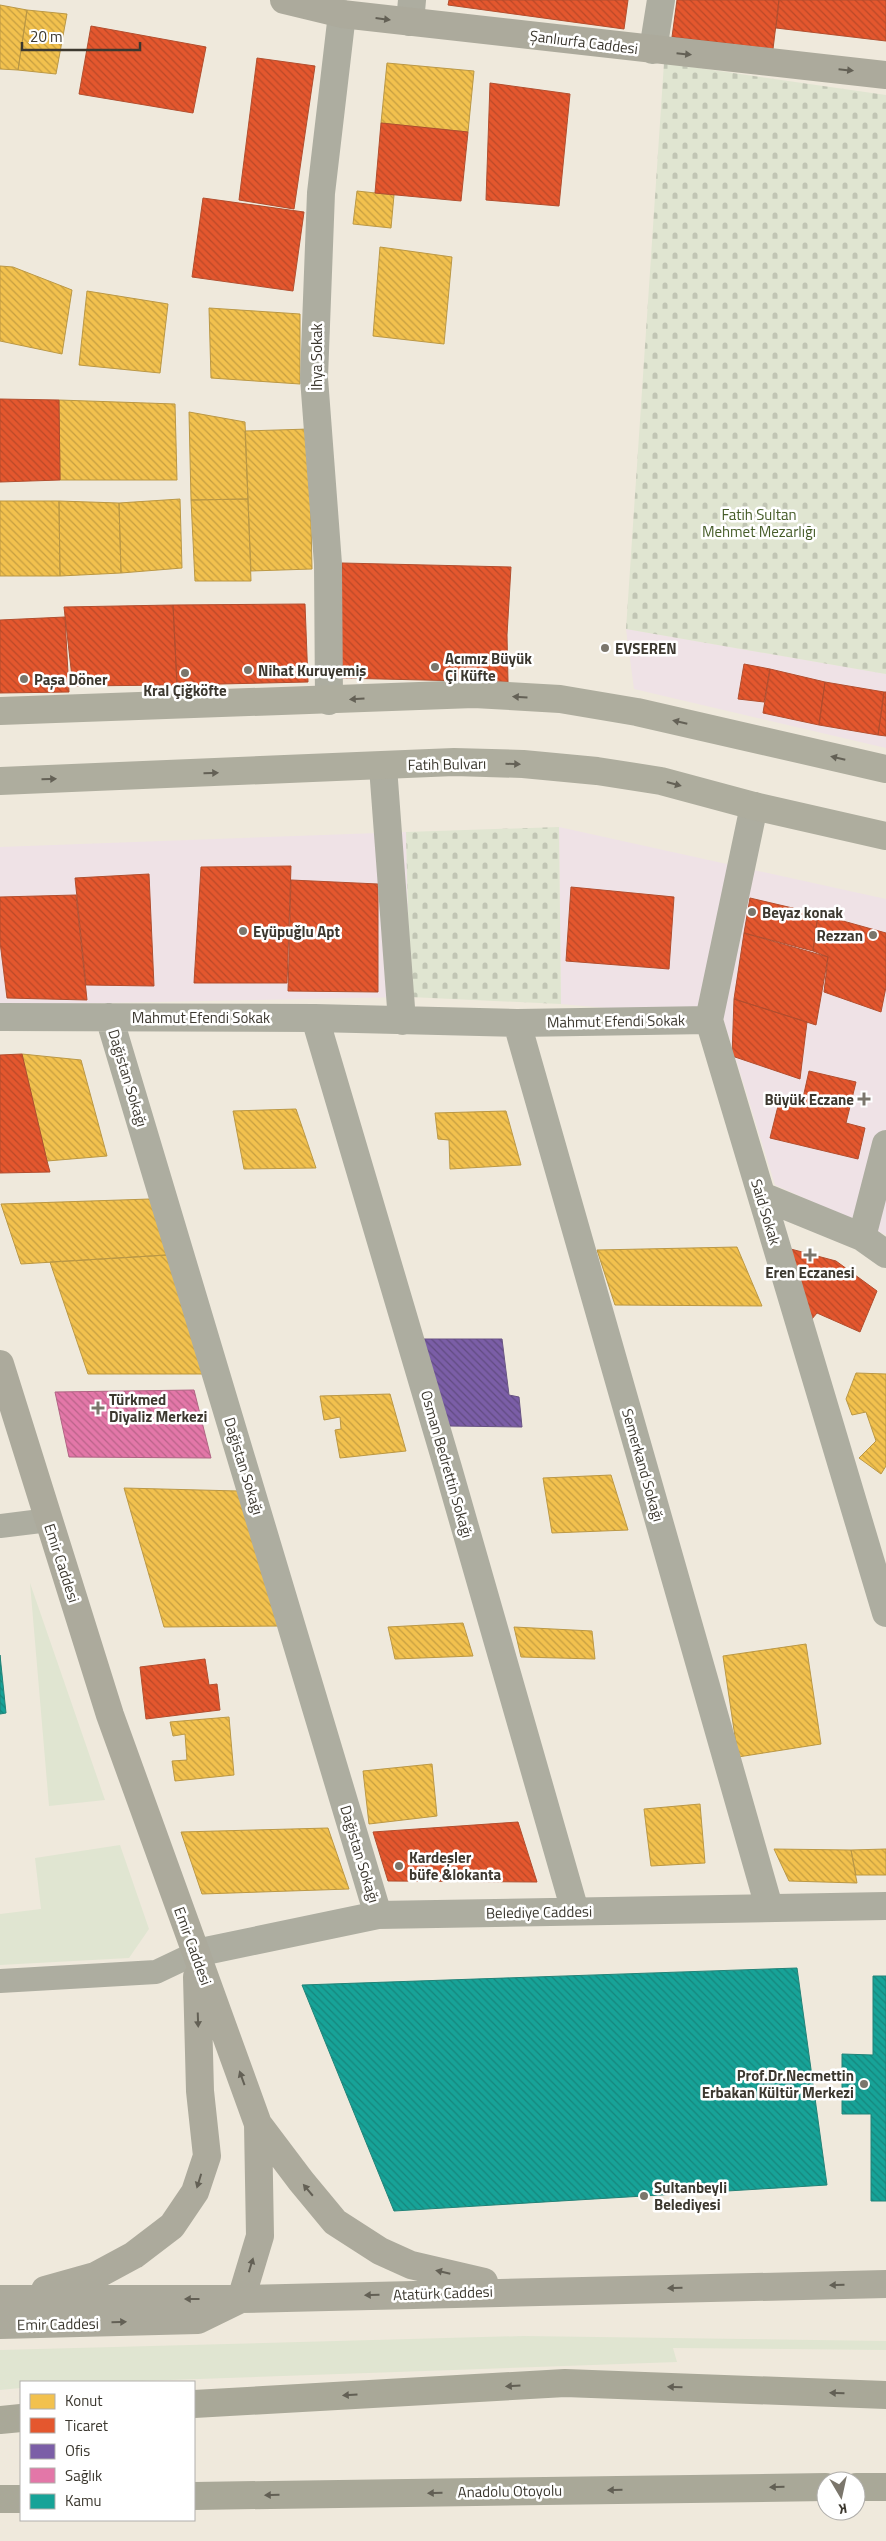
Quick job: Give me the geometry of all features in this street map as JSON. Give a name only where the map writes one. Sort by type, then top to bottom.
[{"type":"highway","points":[[195,2404],[564,2383],[886,2395]]},
{"type":"highway","points":[[0,2420],[20,2418]]},
{"type":"highway","name":"Anadolu Otoyolu","points":[[195,2496],[816,2487]]},
{"type":"highway","points":[[866,2487],[886,2487]]},
{"type":"highway","points":[[0,2499],[20,2499]]},
{"type":"main road","points":[[0,710],[329,701],[474,694],[560,699],[637,712],[886,769]]},
{"type":"main road","name":"Fatih Bulvarı","points":[[0,781],[383,767],[454,762],[523,764],[597,771],[661,781],[754,806],[886,836]]},
{"type":"street","name":"Şanlıurfa Caddesi","points":[[284,0],[342,14],[411,11],[653,50],[886,75]]},
{"type":"street","points":[[653,50],[661,0]]},
{"type":"street","name":"İhya Sokak","points":[[329,701],[328,564],[314,378],[321,193],[342,14]]},
{"type":"street","points":[[383,767],[402,1021]]},
{"type":"street","name":"Said Sokak","points":[[754,806],[709,1020],[886,1613]]},
{"type":"street","name":"Dağistan Sokağı","points":[[109,1016],[378,1915]]},
{"type":"street","name":"Mahmut Efendi Sokak","points":[[0,1017],[315,1018],[517,1023],[709,1020]]},
{"type":"street","name":"Osman Bedrettin Sokağı","points":[[315,1018],[448,1468],[575,1911]]},
{"type":"street","name":"Semerkand Sokağı","points":[[517,1023],[769,1907]]},
{"type":"street","points":[[862,1237],[886,1144]]},
{"type":"street","points":[[762,1196],[862,1237],[886,1254]]},
{"type":"street","name":"Emir Caddesi","points":[[0,1364],[110,1715],[258,2124],[260,2236],[241,2299],[198,2320],[0,2325]]},
{"type":"street","name":"Belediye Caddesi","points":[[196,1954],[378,1915],[886,1906]]},
{"type":"street","points":[[4,2299],[95,2276],[134,2255],[172,2226],[195,2192],[207,2156],[200,2091],[196,1954]]},
{"type":"street","points":[[258,2124],[335,2222],[380,2251],[411,2265],[525,2291]]},
{"type":"street","name":"Atatürk Caddesi","points":[[4,2299],[241,2299],[886,2284]]},
{"type":"lane","points":[[0,1526],[49,1520]]},
{"type":"lane","points":[[0,1981],[156,1972],[196,1954]]},
{"type":"shaded area","points":[[626,629],[886,674],[886,748],[634,689]]},
{"type":"shaded area","points":[[559,827],[886,899],[886,1235],[775,1185],[723,1018],[561,1004]]},
{"type":"shaded area","points":[[406,832],[410,997],[0,1005],[0,847]]},
{"type":"green space","name":"Fatih Sultan Mehmet Mezarlığı","points":[[664,63],[886,95],[886,674],[626,629]]},
{"type":"green space","points":[[559,827],[561,1004],[410,997],[406,832]]},
{"type":"green space","points":[[30,1583],[105,1800],[49,1806]]},
{"type":"green space","points":[[120,1845],[149,1929],[129,1958],[0,1965],[0,1914],[41,1909],[35,1858]]},
{"type":"green space","points":[[523,2336],[886,2341],[886,2350],[673,2348],[677,2362],[141,2381],[20,2381],[20,2388],[0,2390],[0,2350]]},
{"type":"building: Konut","points":[[0,5],[27,10],[18,70],[0,69]]},
{"type":"building: Konut","points":[[27,10],[67,14],[56,74],[18,70]]},
{"type":"building: Konut","points":[[387,63],[474,71],[468,132],[381,123]]},
{"type":"building: Konut","points":[[357,191],[394,195],[391,228],[353,224]]},
{"type":"building: Konut","points":[[380,247],[452,257],[444,344],[373,336]]},
{"type":"building: Konut","points":[[0,266],[13,267],[72,290],[62,354],[0,341]]},
{"type":"building: Konut","points":[[87,291],[168,304],[160,373],[79,365]]},
{"type":"building: Konut","points":[[209,308],[300,314],[300,384],[211,378]]},
{"type":"building: Konut","points":[[59,400],[175,404],[177,480],[60,480]]},
{"type":"building: Konut","points":[[189,412],[245,422],[248,499],[191,500]]},
{"type":"building: Konut","points":[[309,429],[312,569],[251,571],[245,431]]},
{"type":"building: Konut","points":[[180,499],[182,568],[121,573],[119,503]]},
{"type":"building: Konut","points":[[248,499],[251,581],[195,581],[191,500]]},
{"type":"building: Konut","points":[[0,501],[59,501],[60,576],[0,576]]},
{"type":"building: Konut","points":[[59,501],[119,503],[121,573],[60,576]]},
{"type":"building: Konut","points":[[22,1054],[81,1060],[107,1156],[47,1161]]},
{"type":"building: Konut","points":[[296,1109],[316,1168],[244,1169],[233,1111]]},
{"type":"building: Konut","points":[[506,1111],[521,1165],[450,1169],[449,1140],[438,1139],[435,1113]]},
{"type":"building: Konut","points":[[150,1199],[167,1255],[21,1264],[1,1204]]},
{"type":"building: Konut","points":[[737,1247],[762,1306],[615,1305],[597,1250]]},
{"type":"building: Konut","points":[[167,1255],[208,1374],[88,1374],[50,1262]]},
{"type":"building: Konut","points":[[856,1373],[886,1374],[886,1466],[881,1474],[859,1458],[876,1441],[866,1412],[852,1415],[846,1399]]},
{"type":"building: Konut","points":[[390,1394],[406,1451],[340,1458],[335,1430],[341,1429],[340,1417],[324,1420],[320,1396]]},
{"type":"building: Konut","points":[[611,1475],[628,1530],[552,1533],[543,1478]]},
{"type":"building: Konut","points":[[124,1488],[238,1491],[282,1626],[164,1627]]},
{"type":"building: Konut","points":[[463,1623],[473,1656],[395,1659],[388,1627]]},
{"type":"building: Konut","points":[[514,1627],[592,1631],[595,1659],[521,1657]]},
{"type":"building: Konut","points":[[806,1644],[821,1744],[738,1757],[723,1656]]},
{"type":"building: Konut","points":[[229,1717],[234,1775],[175,1781],[172,1761],[187,1760],[185,1734],[173,1736],[170,1722]]},
{"type":"building: Konut","points":[[432,1764],[437,1816],[369,1824],[363,1771]]},
{"type":"building: Konut","points":[[700,1804],[705,1863],[651,1866],[644,1809]]},
{"type":"building: Konut","points":[[328,1828],[349,1889],[202,1894],[181,1832]]},
{"type":"building: Konut","points":[[774,1849],[851,1850],[857,1883],[789,1881]]},
{"type":"building: Konut","points":[[886,1849],[886,1875],[856,1875],[851,1850]]},
{"type":"building: Ticaret","points":[[449,0],[628,0],[624,29],[448,5]]},
{"type":"building: Ticaret","points":[[677,0],[779,0],[773,49],[672,37]]},
{"type":"building: Ticaret","points":[[779,0],[886,0],[886,41],[776,28]]},
{"type":"building: Ticaret","points":[[91,26],[206,47],[193,113],[79,94]]},
{"type":"building: Ticaret","points":[[257,58],[315,66],[294,209],[239,200]]},
{"type":"building: Ticaret","points":[[490,83],[570,94],[559,206],[486,200]]},
{"type":"building: Ticaret","points":[[381,123],[468,132],[461,201],[375,193]]},
{"type":"building: Ticaret","points":[[203,198],[304,212],[293,291],[192,277]]},
{"type":"building: Ticaret","points":[[0,399],[59,400],[60,480],[0,482]]},
{"type":"building: Ticaret","points":[[342,563],[511,567],[507,635],[508,682],[339,678]]},
{"type":"building: Ticaret","points":[[305,604],[308,682],[177,685],[173,605]]},
{"type":"building: Ticaret","points":[[173,605],[177,685],[73,686],[64,607]]},
{"type":"building: Ticaret","points":[[65,617],[69,692],[0,693],[0,620]]},
{"type":"building: Ticaret","points":[[744,664],[770,669],[764,702],[738,699]]},
{"type":"building: Ticaret","points":[[770,669],[825,682],[819,725],[763,713]]},
{"type":"building: Ticaret","points":[[825,682],[884,692],[878,735],[819,725]]},
{"type":"building: Ticaret","points":[[884,692],[886,692],[886,736],[878,735]]},
{"type":"building: Ticaret","name":"Eyüpuğlu Apt","points":[[291,866],[287,983],[194,983],[201,867]]},
{"type":"building: Ticaret","points":[[149,874],[154,986],[86,985],[75,878]]},
{"type":"building: Ticaret","points":[[291,880],[378,884],[378,992],[288,991]]},
{"type":"building: Ticaret","points":[[571,887],[674,897],[669,969],[566,961]]},
{"type":"building: Ticaret","points":[[76,895],[87,1000],[7,998],[0,942],[0,897]]},
{"type":"building: Ticaret","points":[[750,898],[818,914],[813,951],[744,933]]},
{"type":"building: Ticaret","points":[[818,914],[886,933],[886,987],[881,1012],[824,992],[828,957],[813,951]]},
{"type":"building: Ticaret","points":[[744,933],[828,957],[816,1025],[734,999]]},
{"type":"building: Ticaret","points":[[734,999],[807,1022],[800,1079],[732,1056]]},
{"type":"building: Ticaret","points":[[22,1054],[50,1172],[0,1173],[0,1055]]},
{"type":"building: Ticaret","points":[[809,1071],[856,1082],[846,1123],[865,1128],[858,1159],[770,1138],[779,1102],[801,1107]]},
{"type":"building: Ticaret","points":[[787,1248],[836,1261],[877,1291],[860,1332],[817,1313],[806,1326]]},
{"type":"building: Ticaret","points":[[205,1659],[209,1685],[217,1684],[220,1710],[146,1719],[140,1667]]},
{"type":"building: Ticaret","points":[[518,1822],[537,1882],[388,1881],[373,1832]]},
{"type":"building: Ofis","points":[[423,1339],[502,1339],[509,1395],[519,1397],[522,1427],[449,1426]]},
{"type":"building: Sağlık","points":[[194,1390],[211,1458],[69,1457],[55,1392]]},
{"type":"building: Kamu","points":[[0,1655],[6,1713],[0,1714]]},
{"type":"building: Kamu","name":"Sultanbeyli Belediyesi","points":[[797,1968],[827,2185],[394,2211],[302,1985]]},
{"type":"building: Kamu","name":"Prof.Dr.Necmettin Erbakan Kültür Merkezi","points":[[873,1976],[886,1976],[886,2201],[871,2201],[871,2114],[842,2114],[842,2054],[873,2055]]},
{"type":"place","name":"EVSEREN","points":[[605,648]]},
{"type":"place","name":"Acımız Büyük Çi Küfte","points":[[435,667]]},
{"type":"place","name":"Nihat Kuruyemiş","points":[[248,670]]},
{"type":"place","name":"Kral Çiğköfte","points":[[185,673]]},
{"type":"place","name":"Paşa Döner","points":[[24,679]]},
{"type":"place","name":"Beyaz konak","points":[[752,912]]},
{"type":"place","name":"Eyüpuğlu Apt","points":[[243,931]]},
{"type":"place","name":"Rezzan","points":[[873,935]]},
{"type":"place","name":"Büyük Eczane","points":[[864,1099]]},
{"type":"place","name":"Eren Eczanesi","points":[[810,1255]]},
{"type":"place","name":"Türkmed Diyaliz Merkezi","points":[[98,1408]]},
{"type":"place","name":"Kardeşler büfe &lokanta","points":[[399,1866]]},
{"type":"place","name":"Prof.Dr.Necmettin Erbakan Kültür Merkezi","points":[[864,2084]]},
{"type":"place","name":"Sultanbeyli Belediyesi","points":[[644,2196]]}]
